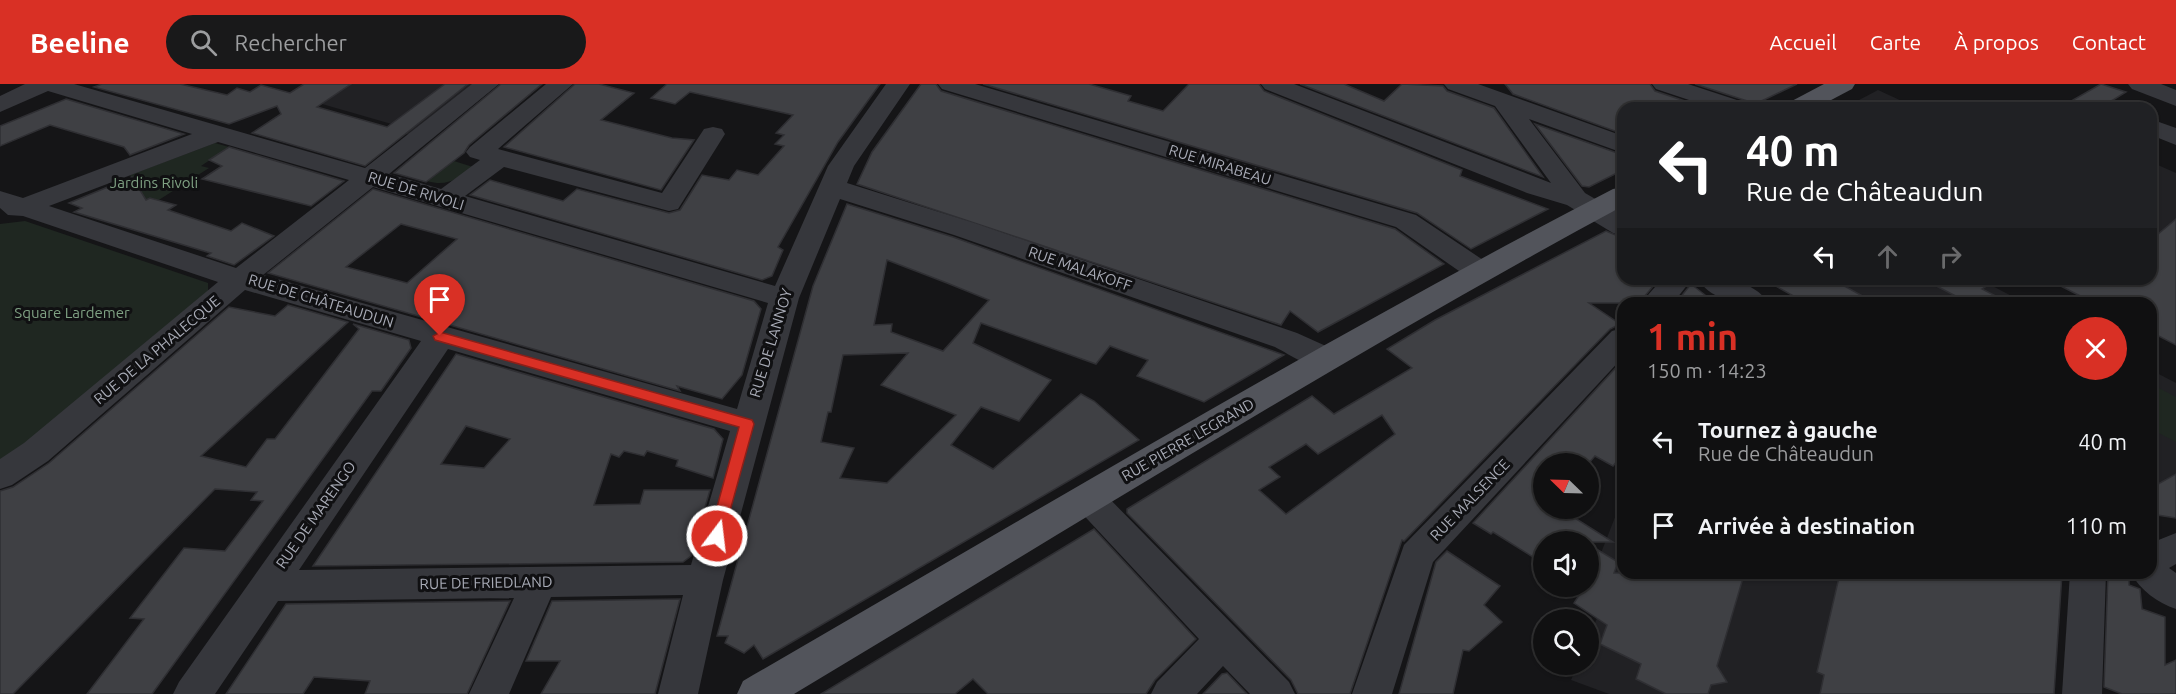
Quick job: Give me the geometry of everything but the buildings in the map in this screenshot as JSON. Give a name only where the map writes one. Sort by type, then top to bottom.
[{"type":"main road","points":[[1808,102],[1838,85]]},
{"type":"main road","name":"RUE PIERRE LEGRAND","points":[[758,694],[1088,498],[1479,271],[1585,204],[1617,196]]},
{"type":"street","points":[[0,105],[46,84]]},
{"type":"street","name":"RUE DE RIVOLI","points":[[46,84],[784,298]]},
{"type":"street","name":"RUE DE LA PHALECQUE","points":[[0,476],[36,452],[241,278],[488,84]]},
{"type":"street","points":[[561,84],[479,152],[669,204],[713,134]]},
{"type":"street","name":"RUE DE LANNOY","points":[[678,694],[705,580],[784,298],[831,187],[850,151],[898,84]]},
{"type":"street","name":"RUE MIRABEAU","points":[[950,84],[1406,221],[1479,271]]},
{"type":"street","points":[[1273,84],[1585,204],[1617,223]]},
{"type":"street","points":[[1456,84],[1497,93],[1617,143]]},
{"type":"street","points":[[1664,84],[1719,102]]},
{"type":"street","points":[[2140,84],[2176,99]]},
{"type":"street","points":[[1497,93],[1585,204]]},
{"type":"street","points":[[8,207],[218,133]]},
{"type":"street","points":[[445,199],[499,158]]},
{"type":"street","name":"RUE MALAKOFF","points":[[831,187],[964,229],[1286,340],[1326,359]]},
{"type":"street","name":"RUE DE CHÂTEAUDUN","points":[[8,207],[241,278],[747,424]]},
{"type":"street","points":[[1662,297],[1672,285]]},
{"type":"street","points":[[1722,285],[1744,297]]},
{"type":"street","name":"RUE DE MARENGO","points":[[193,694],[440,336]]},
{"type":"street","name":"RUE MALSENCE","points":[[1372,694],[1416,555],[1617,344]]},
{"type":"street","points":[[1088,498],[1275,694]]},
{"type":"street","points":[[2157,557],[2176,547]]},
{"type":"street","points":[[2082,694],[2088,579]]},
{"type":"street","points":[[2157,579],[2176,594]]},
{"type":"street","name":"RUE DE FRIEDLAND","points":[[266,586],[705,580]]},
{"type":"street","points":[[489,694],[539,583]]},
{"type":"street","points":[[1171,694],[1223,640]]},
{"type":"shaded area","points":[[304,84],[475,84],[409,135],[397,132],[402,127],[322,104],[337,93]]},
{"type":"shaded area","points":[[1878,90],[1904,102],[1855,102]]},
{"type":"shaded area","points":[[2157,165],[2176,173],[2176,296],[2157,283]]},
{"type":"shaded area","points":[[1774,285],[1990,285],[2014,297],[1795,297]]},
{"type":"shaded area","points":[[2157,373],[2176,383],[2176,514],[2171,517],[2157,515]]},
{"type":"shaded area","points":[[1617,512],[1617,579],[2058,579],[1980,694],[1609,694],[1571,680],[1573,675],[1599,675],[1599,609],[1583,609],[1574,603],[1578,597],[1599,597],[1599,558]]},
{"type":"green space","name":"Jardins Rivoli","points":[[215,143],[229,147],[201,166],[209,168],[154,203],[146,200],[130,175]]},
{"type":"green space","points":[[454,161],[473,167],[457,178],[446,182],[427,181]]},
{"type":"green space","name":"Square Lardemer","points":[[25,221],[208,283],[208,292],[54,423],[0,462],[0,224]]},
{"type":"green space","points":[[2157,387],[2176,397],[2176,442],[2157,432]]},
{"type":"route","points":[[440,336],[747,424],[717,536]]}]
